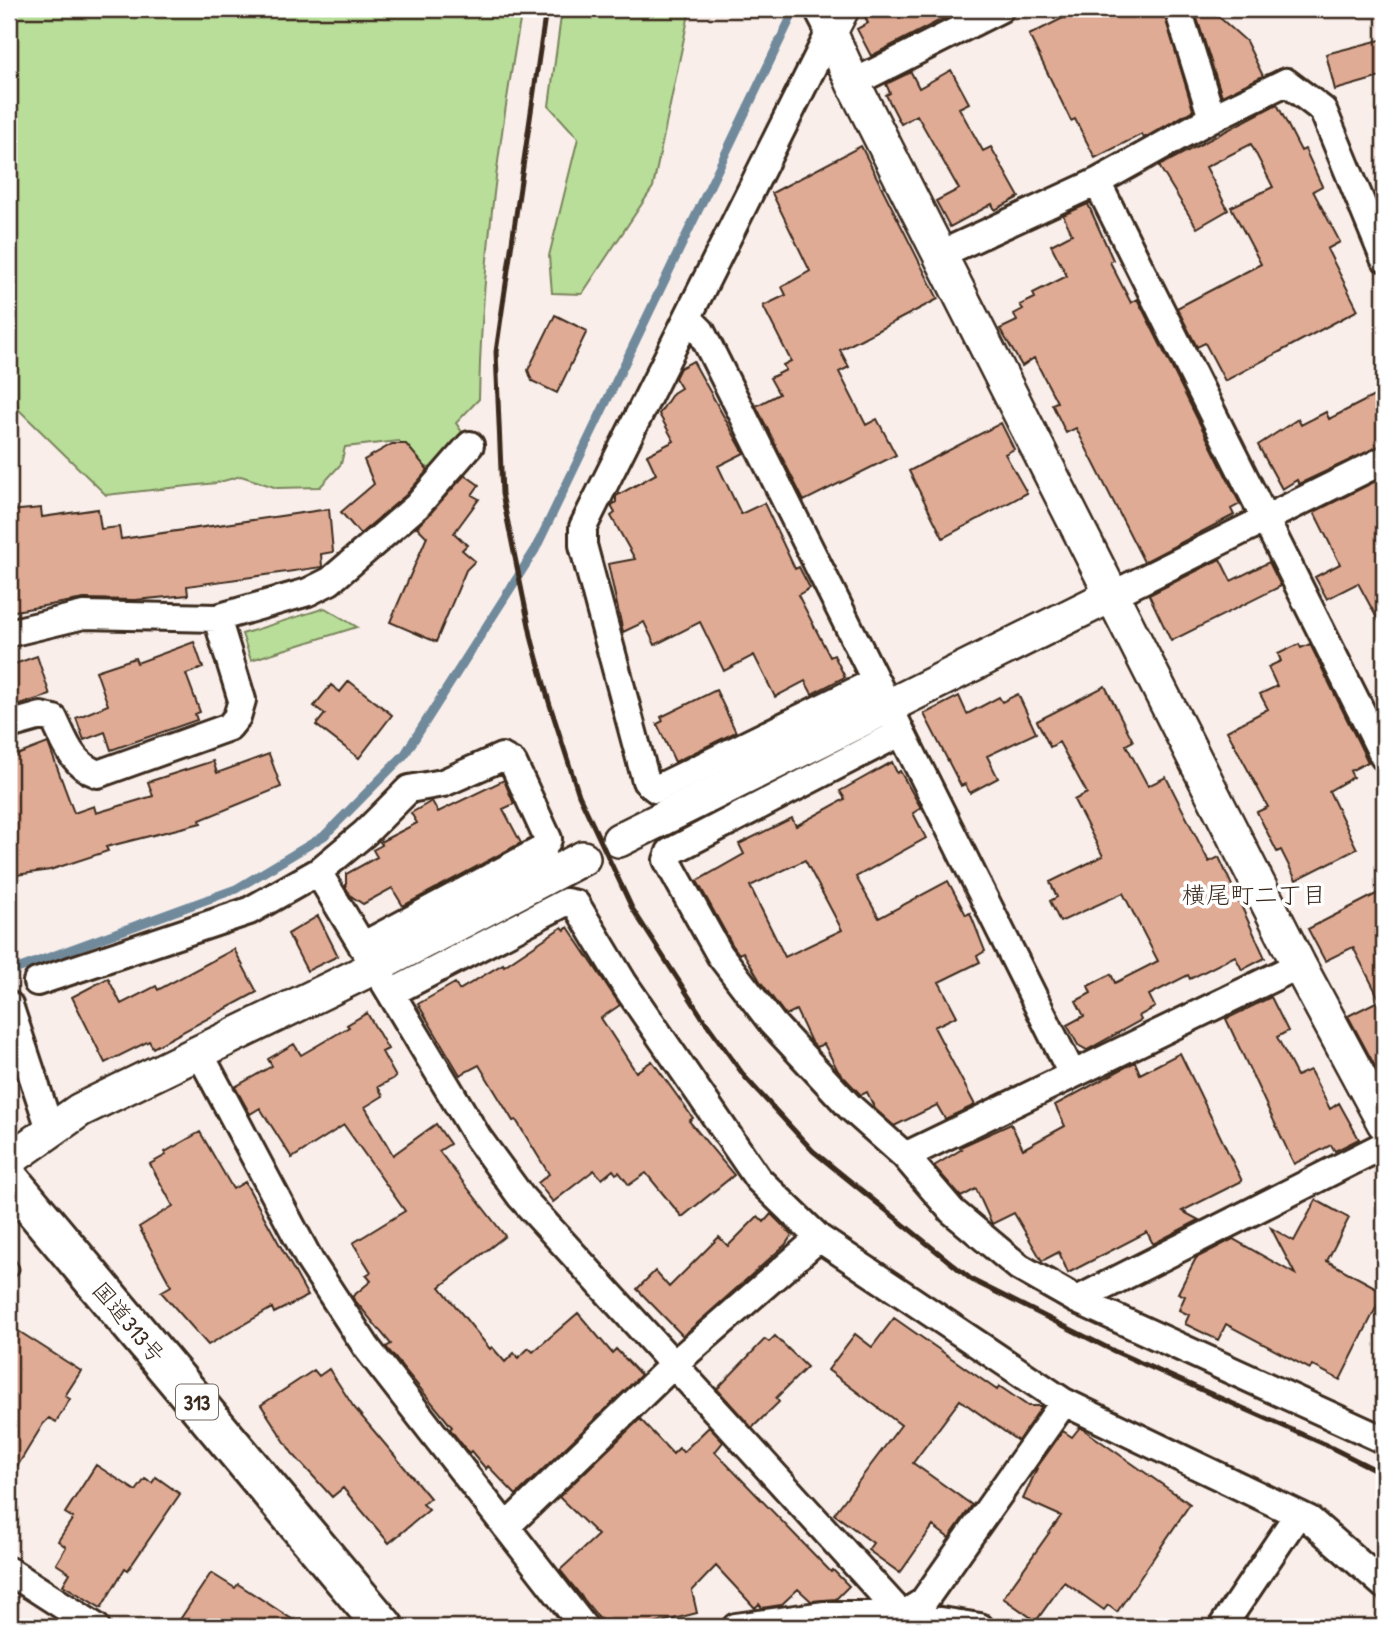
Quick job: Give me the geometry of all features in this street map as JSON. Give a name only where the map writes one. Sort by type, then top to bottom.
[{"type":"highway","name":"国道313号","points":[[9,1179],[384,1627]]},
{"type":"street","points":[[853,83],[1000,9]]},
{"type":"street","points":[[1178,9],[1212,118]]},
{"type":"street","points":[[827,15],[853,83],[942,254],[1110,596],[1299,965],[1384,1124]]},
{"type":"street","points":[[827,15],[688,318],[583,527],[584,559],[646,780],[656,789],[887,707]]},
{"type":"street","points":[[942,254],[1097,182],[1212,118],[1286,82],[1323,110],[1384,258]]},
{"type":"street","points":[[1097,182],[1384,757]]},
{"type":"street","points":[[688,318],[701,331],[1072,1074]]},
{"type":"street","points":[[9,634],[84,615],[217,618],[308,592],[330,581],[417,506],[470,445]]},
{"type":"street","points":[[619,840],[1384,460]]},
{"type":"street","points":[[9,725],[41,716],[54,719],[74,759],[83,769],[98,774],[229,727],[237,717],[242,700],[217,618]]},
{"type":"street","points":[[887,707],[670,852],[667,860],[720,955],[772,1023],[850,1107],[905,1156],[952,1211],[1020,1267],[1077,1300],[1384,1440]]},
{"type":"street","points":[[37,982],[249,911],[317,872],[365,833],[409,789],[443,783],[502,757],[513,763],[548,839],[543,849],[376,968]]},
{"type":"street","points":[[9,1160],[80,1110],[376,968],[583,859]]},
{"type":"street","points":[[317,872],[478,1138],[521,1197],[902,1615]]},
{"type":"street","points":[[376,968],[566,902],[576,904],[623,982],[758,1179],[819,1238],[1063,1402],[1298,1514],[1343,1545],[1384,1585]]},
{"type":"street","points":[[905,1156],[1299,965]]},
{"type":"street","points":[[9,1005],[50,1129]]},
{"type":"street","points":[[200,1052],[310,1261],[367,1348],[584,1627]]},
{"type":"street","points":[[1077,1300],[1384,1145]]},
{"type":"street","points":[[506,1527],[673,1365],[819,1238]]},
{"type":"street","points":[[902,1615],[923,1602],[1063,1402]]},
{"type":"street","points":[[1222,1627],[1298,1514]]},
{"type":"street","points":[[9,1571],[96,1627]]},
{"type":"street","points":[[736,1627],[825,1615],[902,1615],[980,1627]]},
{"type":"green space","points":[[9,9],[522,9],[487,252],[479,399],[456,423],[468,441],[445,472],[418,465],[399,441],[345,447],[341,464],[320,487],[277,488],[241,476],[216,483],[106,495],[19,410],[9,375]]},
{"type":"green space","points":[[562,9],[690,9],[653,187],[582,294],[552,293],[549,256],[578,138],[549,106]]},
{"type":"green space","points":[[325,608],[357,627],[251,660],[242,634]]},
{"type":"building","points":[[861,9],[962,9],[871,56],[857,29],[868,23]]},
{"type":"building","points":[[1081,9],[1163,9],[1193,110],[1144,138],[1142,134],[1095,158],[1075,119],[1071,121],[1029,35]]},
{"type":"building","points":[[1194,9],[1210,9],[1246,41],[1263,76],[1222,96]]},
{"type":"building","points":[[1384,39],[1384,76],[1335,90],[1326,54]]},
{"type":"building","points":[[951,70],[969,103],[959,108],[983,151],[991,147],[1019,197],[995,210],[992,204],[950,227],[936,201],[959,189],[917,115],[901,124],[886,95],[890,93],[886,84],[911,72],[919,88]]},
{"type":"building","points":[[1277,104],[1301,151],[1305,149],[1322,186],[1313,191],[1340,242],[1327,249],[1358,310],[1225,381],[1205,343],[1197,347],[1177,308],[1261,264],[1231,207],[1273,187],[1251,144],[1206,167],[1228,210],[1197,228],[1159,166]]},
{"type":"building","points":[[861,146],[938,299],[840,350],[849,367],[839,372],[866,425],[877,419],[896,455],[804,501],[756,406],[779,394],[770,378],[786,370],[783,365],[791,361],[763,306],[786,295],[782,287],[810,271],[772,193]]},
{"type":"building","points":[[1088,204],[1113,260],[1110,262],[1131,303],[1137,299],[1143,310],[1240,504],[1231,509],[1234,515],[1144,562],[1076,428],[1066,433],[1052,404],[1057,402],[1034,358],[1022,366],[1000,329],[1017,321],[1014,314],[1023,309],[1020,305],[1035,298],[1033,293],[1067,276],[1051,245],[1072,234],[1063,215]]},
{"type":"building","points":[[555,315],[587,331],[557,393],[532,381],[528,370]]},
{"type":"building","points":[[693,361],[744,453],[718,466],[741,514],[764,503],[795,569],[799,567],[810,588],[798,595],[830,657],[834,655],[845,677],[812,694],[805,681],[775,697],[754,655],[724,671],[700,622],[655,645],[644,622],[623,632],[608,564],[635,559],[611,516],[615,513],[611,506],[616,502],[616,496],[656,474],[647,455],[674,441],[659,414],[673,393],[681,388],[675,378],[680,368]]},
{"type":"building","points":[[1384,391],[1384,444],[1299,484],[1297,480],[1282,489],[1258,445],[1298,419],[1301,425],[1326,412],[1329,419]]},
{"type":"building","points":[[1001,423],[1014,449],[1005,454],[1027,493],[943,538],[909,471]]},
{"type":"building","points":[[392,444],[406,444],[428,470],[406,495],[360,534],[341,512],[374,484],[364,460]]},
{"type":"building","points":[[465,475],[479,485],[472,495],[479,499],[454,533],[467,545],[462,550],[475,561],[466,570],[436,642],[390,622],[427,537],[417,527]]},
{"type":"building","points":[[1384,477],[1384,631],[1358,583],[1327,599],[1315,577],[1340,564],[1314,512]]},
{"type":"building","points":[[41,508],[42,517],[98,509],[101,529],[119,527],[121,539],[329,509],[333,552],[321,554],[322,567],[187,586],[188,595],[135,600],[84,599],[9,612],[9,511]]},
{"type":"building","points":[[1220,559],[1231,581],[1269,562],[1281,586],[1171,641],[1149,595]]},
{"type":"building","points":[[194,642],[203,668],[186,674],[200,712],[195,714],[197,720],[111,750],[105,732],[84,740],[76,718],[108,705],[96,671],[135,658],[137,663]]},
{"type":"building","points":[[1299,644],[1301,648],[1310,644],[1368,762],[1350,771],[1353,777],[1329,791],[1357,849],[1296,880],[1281,850],[1277,852],[1257,812],[1268,807],[1227,731],[1268,709],[1260,694],[1277,686],[1268,667],[1281,661],[1278,654]]},
{"type":"building","points":[[37,656],[50,695],[9,708],[9,666]]},
{"type":"building","points":[[349,681],[392,715],[359,758],[316,725],[325,714],[314,706],[331,685],[340,692]]},
{"type":"building","points":[[1105,686],[1133,741],[1126,745],[1148,786],[1166,777],[1209,862],[1219,857],[1265,958],[1242,970],[1235,956],[1190,979],[1188,975],[1149,995],[1155,1007],[1139,1016],[1141,1020],[1087,1050],[1078,1045],[1067,1025],[1084,1016],[1076,1001],[1091,993],[1088,986],[1111,974],[1115,983],[1158,961],[1123,893],[1060,922],[1050,901],[1057,897],[1050,882],[1103,856],[1074,800],[1087,793],[1059,742],[1050,747],[1037,721]]},
{"type":"building","points":[[716,690],[736,732],[675,762],[657,724],[663,721],[661,717]]},
{"type":"building","points":[[1018,694],[1036,733],[987,756],[998,778],[970,793],[965,784],[961,786],[924,714],[959,696],[967,714],[999,697],[1002,702]]},
{"type":"building","points":[[48,743],[74,813],[94,806],[96,813],[153,796],[148,782],[213,761],[217,773],[269,754],[281,787],[200,820],[201,823],[106,847],[108,851],[50,870],[9,876],[9,758]]},
{"type":"building","points":[[892,762],[921,808],[913,813],[926,838],[856,877],[879,918],[948,881],[966,915],[970,913],[985,951],[977,956],[980,962],[939,982],[957,1016],[934,1027],[975,1105],[945,1119],[937,1105],[894,1126],[875,1109],[867,1092],[861,1095],[838,1071],[824,1044],[816,1047],[811,1042],[796,1010],[786,1015],[784,1013],[743,952],[739,954],[733,946],[697,881],[744,854],[739,844],[792,818],[796,826],[845,799],[840,791]],"holes":[[[805,860],[842,930],[785,957],[750,886]]]},
{"type":"building","points":[[504,780],[514,804],[503,809],[521,843],[403,906],[392,888],[363,904],[351,896],[346,888],[346,874],[377,857],[373,850],[382,845],[380,842],[417,823],[411,813],[432,801],[438,812]]},
{"type":"building","points":[[1384,890],[1384,1083],[1348,1016],[1380,1000],[1353,947],[1325,961],[1308,929]]},
{"type":"building","points":[[318,916],[338,956],[307,971],[288,934]]},
{"type":"building","points":[[562,927],[565,930],[568,927],[620,1005],[601,1018],[636,1072],[652,1061],[693,1118],[689,1121],[734,1175],[682,1217],[646,1173],[629,1185],[619,1172],[616,1174],[613,1170],[602,1179],[594,1170],[553,1202],[538,1183],[549,1174],[479,1065],[460,1075],[418,1004],[455,983],[459,990],[503,964],[504,966]]},
{"type":"building","points":[[234,949],[257,992],[153,1048],[149,1041],[105,1063],[72,997],[108,978],[121,1004],[156,986],[158,990]]},
{"type":"building","points":[[1271,997],[1288,1031],[1277,1037],[1297,1076],[1310,1070],[1330,1109],[1339,1103],[1359,1139],[1335,1151],[1331,1145],[1294,1164],[1226,1019]]},
{"type":"building","points":[[367,1013],[388,1049],[382,1052],[396,1077],[378,1087],[383,1096],[365,1107],[393,1155],[436,1124],[450,1144],[439,1151],[505,1236],[440,1287],[490,1349],[492,1347],[505,1362],[514,1353],[518,1358],[529,1348],[533,1352],[578,1313],[612,1353],[616,1349],[641,1375],[516,1495],[488,1466],[486,1469],[471,1451],[469,1453],[450,1429],[452,1427],[386,1347],[391,1344],[352,1297],[371,1281],[366,1275],[371,1272],[353,1243],[405,1211],[344,1125],[292,1158],[260,1108],[250,1114],[235,1087],[272,1066],[268,1059],[294,1044],[301,1055],[349,1027],[347,1025]]},
{"type":"building","points":[[1180,1053],[1242,1181],[1182,1211],[1199,1220],[1153,1244],[1147,1232],[1068,1273],[1059,1252],[1042,1261],[1014,1213],[992,1224],[976,1189],[961,1197],[934,1166],[962,1149],[960,1147],[1011,1124],[1023,1149],[1065,1126],[1055,1105],[1135,1062],[1140,1074]]},
{"type":"building","points":[[200,1132],[233,1189],[245,1182],[308,1296],[274,1313],[272,1308],[208,1345],[161,1292],[171,1286],[139,1227],[173,1206],[150,1164]]},
{"type":"building","points":[[1316,1200],[1349,1218],[1327,1261],[1384,1292],[1340,1380],[1312,1365],[1310,1369],[1226,1324],[1218,1340],[1185,1324],[1189,1315],[1179,1310],[1185,1296],[1178,1293],[1196,1258],[1233,1239],[1295,1274],[1271,1228],[1294,1241]]},
{"type":"building","points":[[771,1214],[792,1235],[785,1245],[683,1336],[637,1289],[655,1271],[669,1287],[719,1237],[728,1246],[758,1216],[764,1222]]},
{"type":"building","points":[[894,1318],[997,1390],[999,1386],[1028,1406],[1042,1406],[1018,1441],[960,1400],[913,1463],[972,1505],[949,1538],[933,1526],[900,1573],[868,1550],[873,1543],[834,1514],[901,1425],[828,1370],[855,1334],[872,1347]]},
{"type":"building","points":[[9,1325],[81,1371],[65,1396],[70,1399],[56,1422],[49,1418],[43,1424],[9,1480]]},
{"type":"building","points":[[775,1336],[807,1367],[776,1398],[779,1402],[752,1428],[717,1389],[765,1339],[769,1342]]},
{"type":"building","points":[[329,1369],[353,1406],[430,1498],[423,1504],[429,1510],[389,1543],[343,1488],[332,1497],[292,1453],[261,1405],[314,1370],[319,1376]]},
{"type":"building","points":[[640,1419],[673,1454],[679,1448],[683,1452],[709,1427],[723,1442],[715,1452],[831,1572],[833,1570],[849,1586],[836,1599],[811,1601],[798,1589],[781,1605],[762,1608],[759,1604],[755,1608],[716,1566],[692,1591],[697,1613],[642,1627],[606,1627],[560,1570],[598,1535],[559,1497]]},
{"type":"building","points":[[1080,1427],[1190,1504],[1117,1612],[1108,1605],[1104,1610],[1064,1582],[1036,1621],[1003,1598],[1061,1516],[1023,1499],[1038,1466],[1063,1431],[1072,1437]]},
{"type":"building","points":[[96,1465],[136,1491],[145,1479],[152,1483],[156,1477],[180,1494],[128,1570],[125,1568],[101,1608],[63,1585],[70,1573],[56,1564],[66,1547],[58,1541],[73,1518],[65,1513]]},
{"type":"building","points":[[211,1573],[235,1588],[238,1584],[304,1627],[175,1627]]},
{"type":"waterway","points":[[9,972],[236,889],[324,836],[405,754],[535,550],[795,9]]},
{"type":"railway","points":[[546,9],[496,352],[502,494],[532,640],[549,702],[579,795],[632,908],[702,1017],[745,1077],[813,1151],[972,1280],[1114,1351],[1324,1444],[1384,1474]]},
{"type":"district","name":"横尾町二丁目","points":[[1254,894]]}]
